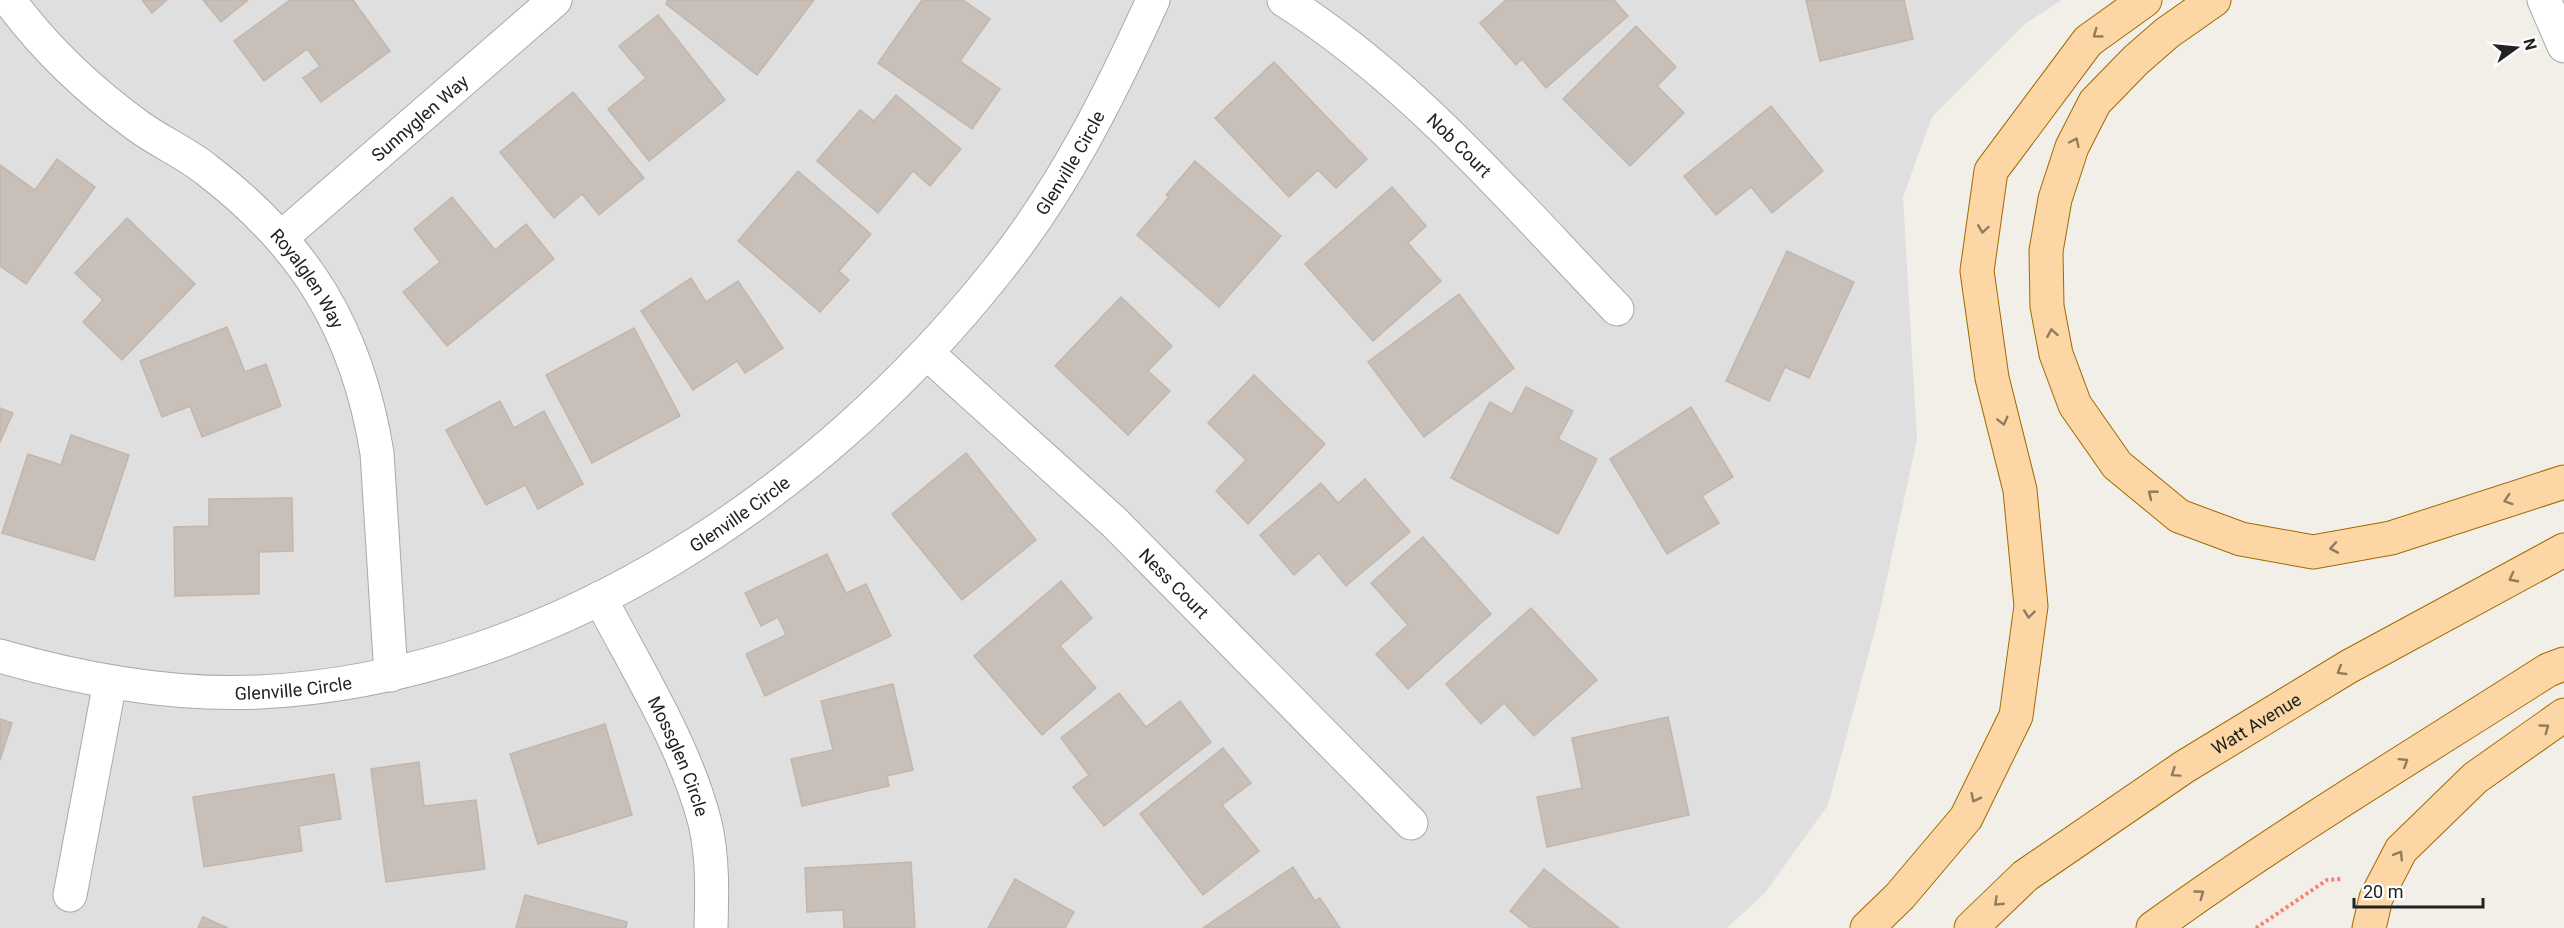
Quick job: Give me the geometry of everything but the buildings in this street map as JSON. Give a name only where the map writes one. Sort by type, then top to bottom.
[{"type":"main road","points":[[1867,928],[1900,896],[1966,818],[2016,716],[2031,606],[2020,490],[1992,378],[1977,271],[1991,171],[2088,41],[2145,0]]},
{"type":"main road","points":[[2214,0],[2159,40],[2096,102],[2072,147],[2055,199],[2046,251],[2047,306],[2056,354],[2074,405],[2117,465],[2179,516],[2241,539],[2313,552],[2391,538],[2564,482]]},
{"type":"main road","name":"Watt Avenue","points":[[1971,928],[2025,876],[2184,767],[2348,667],[2564,550]]},
{"type":"main road","points":[[2153,928],[2215,883],[2344,800],[2548,670],[2564,664]]},
{"type":"main road","points":[[2369,928],[2376,898],[2401,850],[2475,778],[2564,715]]},
{"type":"street","name":"Royalglen Way","points":[[9,0],[26,23],[79,79],[140,127],[206,169],[259,213],[301,260],[337,320],[352,352],[371,419],[377,453],[391,675]]},
{"type":"street","name":"Sunnyglen Way","points":[[282,237],[555,0]]},
{"type":"street","name":"Glenville Circle","points":[[0,656],[62,674],[178,690],[257,692],[334,686],[391,675],[461,657],[541,626],[600,598],[701,541],[800,470],[891,390],[927,353],[999,269],[1067,168],[1108,99],[1153,0]]},
{"type":"street","name":"Nob Court","points":[[1284,0],[1320,23],[1395,82],[1440,125],[1617,309]]},
{"type":"street","points":[[2544,0],[2564,46]]},
{"type":"street","name":"Ness Court","points":[[927,353],[1114,522],[1411,823]]},
{"type":"street","name":"Mossglen Circle","points":[[600,598],[686,766],[705,824],[713,884],[711,928]]},
{"type":"street","points":[[70,896],[110,682]]},
{"type":"path","points":[[2256,928],[2327,880],[2338,878],[2347,882]]},
{"type":"shaded area","points":[[0,0],[2062,0],[2026,23],[1932,117],[1903,197],[1917,439],[1879,615],[1828,805],[1765,893],[1727,928],[0,928]]}]
